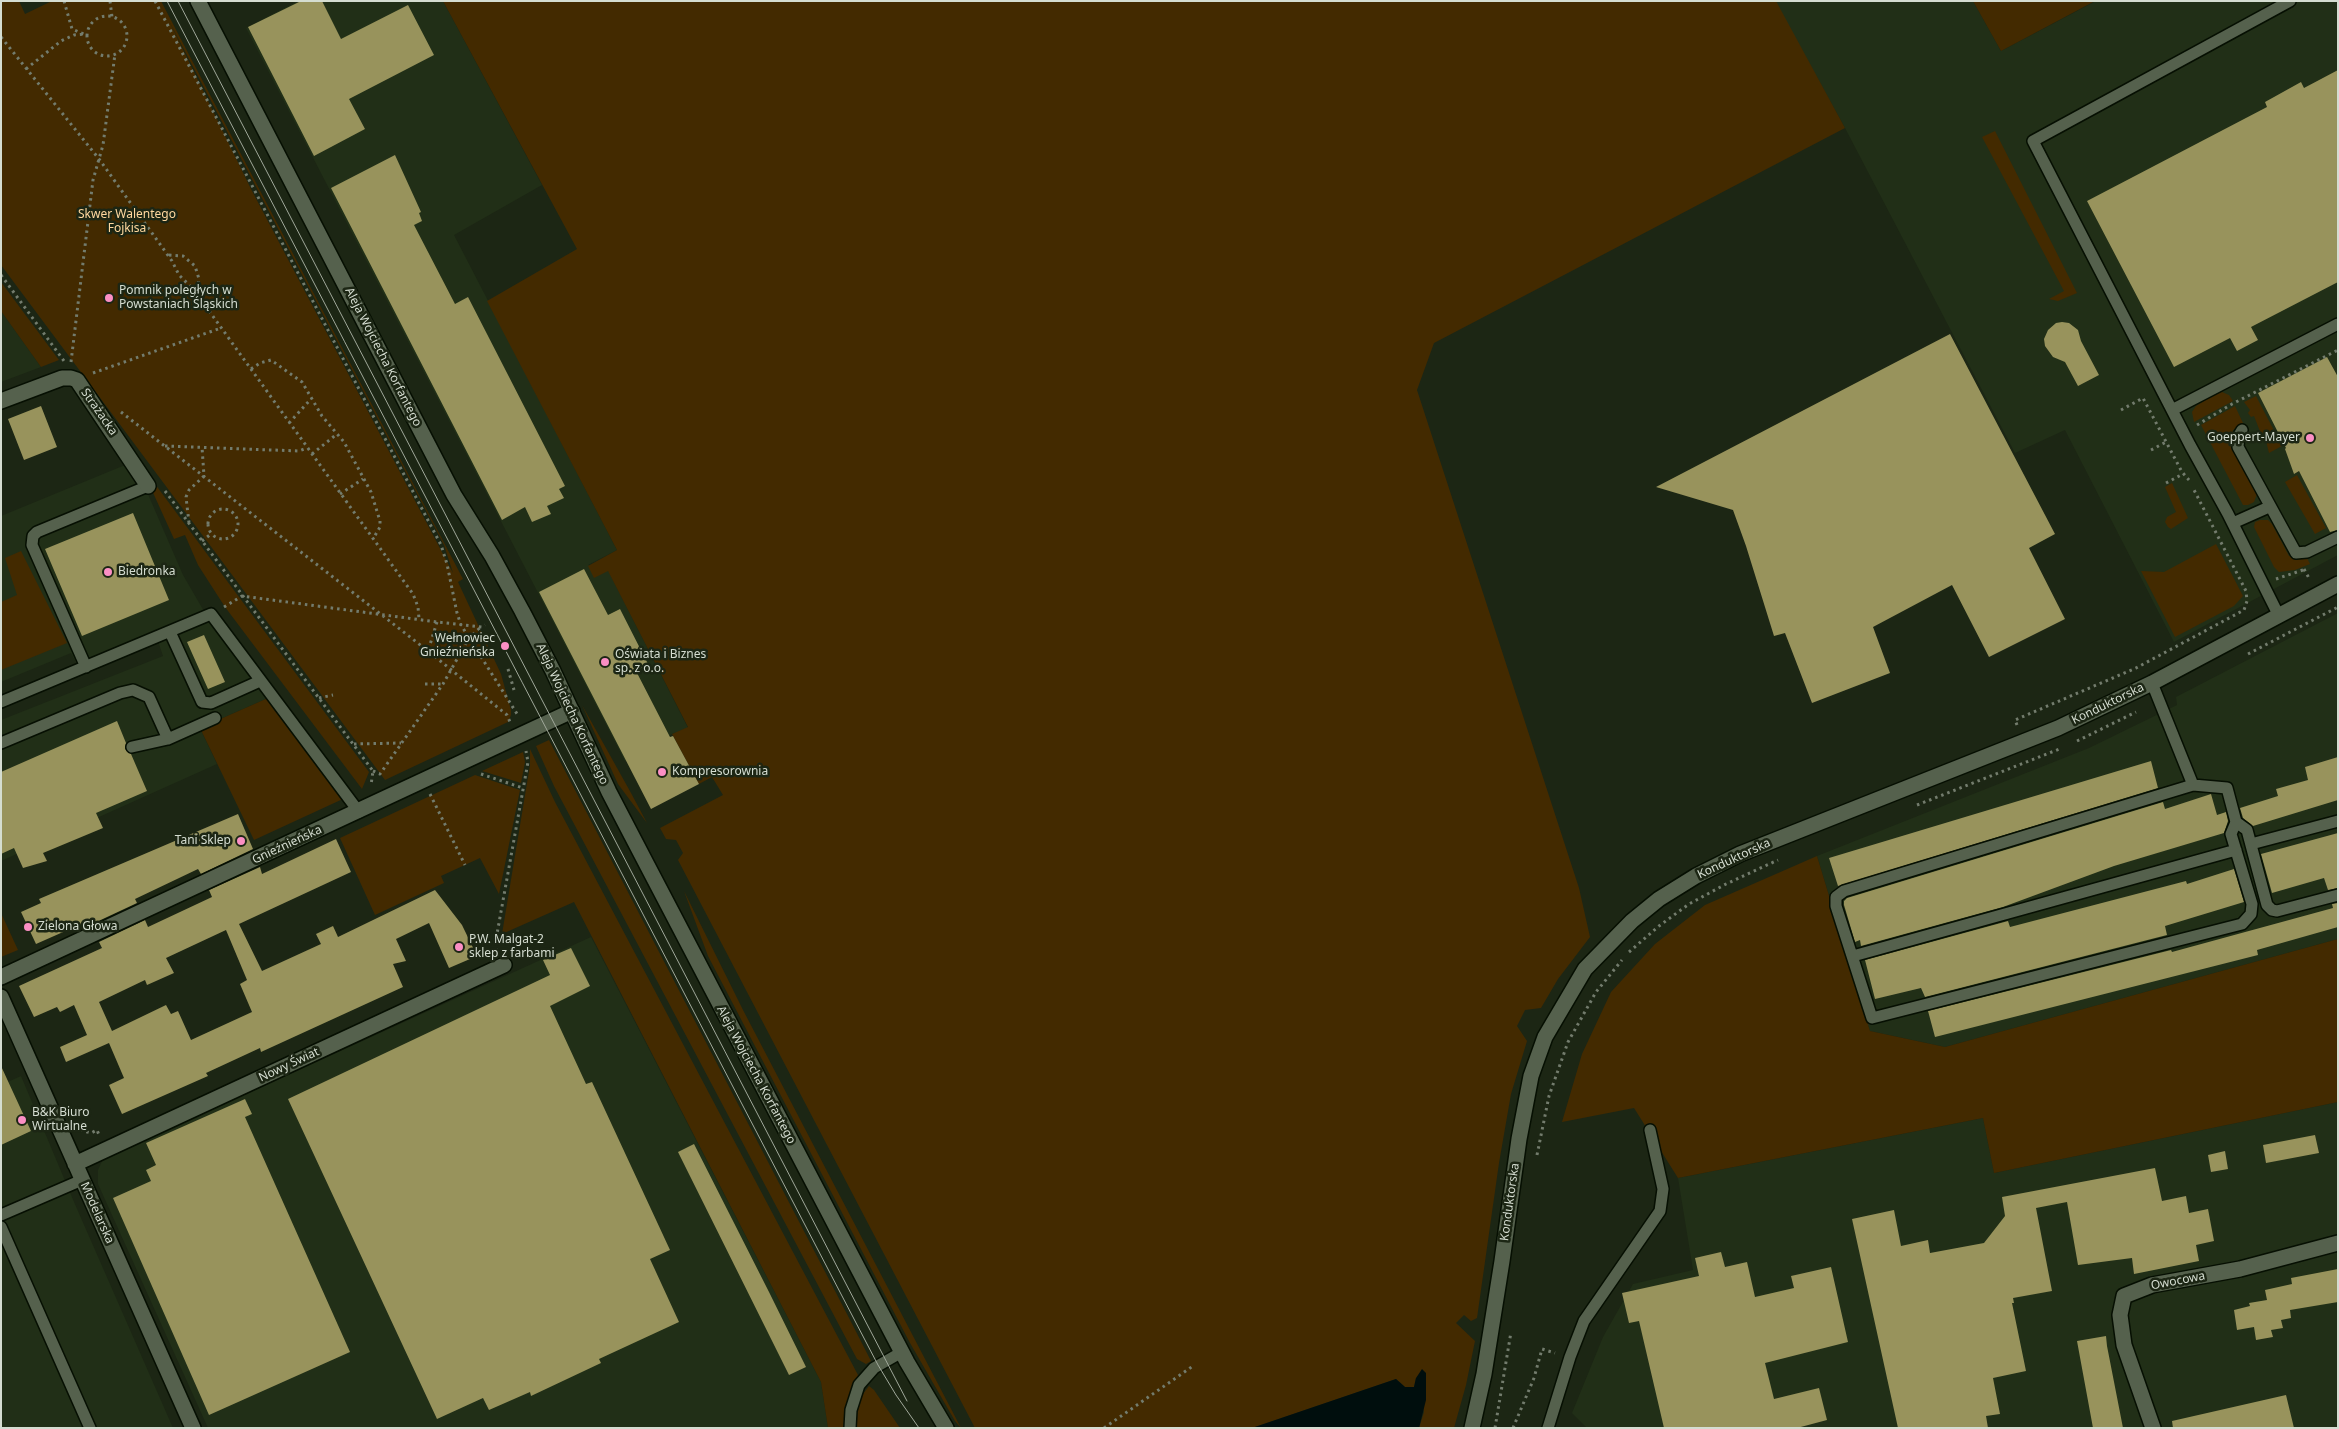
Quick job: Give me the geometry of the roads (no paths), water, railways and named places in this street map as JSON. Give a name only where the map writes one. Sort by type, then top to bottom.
[{"type":"street","name":"Aleja Wojciecha Korfantego","points":[[198,1],[454,495],[503,576],[572,711],[617,807],[902,1352],[946,1428]]},
{"type":"street","name":"Strażacka","points":[[1,401],[62,378],[77,380],[154,485]]},
{"type":"street","name":"Konduktorska","points":[[1472,1428],[1485,1364],[1517,1148],[1531,1076],[1545,1037],[1585,969],[1632,921],[1659,900],[1696,876],[1748,851],[2058,728],[2152,683],[2338,584]]},
{"type":"street","name":"Gnieźnieńska","points":[[1,977],[359,812],[526,741],[572,711]]},
{"type":"street","name":"Nowy Świat","points":[[75,1164],[504,965]]},
{"type":"street","name":"Modelarska","points":[[1,997],[193,1428]]},
{"type":"street","name":"Owocowa","points":[[2153,1428],[2124,1345],[2120,1315],[2124,1296],[2152,1285],[2240,1269],[2338,1243]]},
{"type":"lane","points":[[2279,616],[2233,523],[2172,410],[2033,141],[2290,1]]},
{"type":"lane","points":[[2172,410],[2338,324]]},
{"type":"lane","points":[[2242,430],[2238,434],[2238,447],[2269,507],[2296,553],[2306,552],[2338,536]]},
{"type":"lane","points":[[86,667],[32,545],[32,536],[37,532],[154,485]]},
{"type":"lane","points":[[2233,523],[2269,507]]},
{"type":"lane","points":[[1,702],[211,614],[359,812]]},
{"type":"lane","points":[[170,632],[202,702],[211,703],[260,680]]},
{"type":"lane","points":[[2152,683],[2193,785]]},
{"type":"lane","points":[[1,743],[120,693],[132,690],[149,697],[168,739]]},
{"type":"lane","points":[[132,747],[168,739],[215,718]]},
{"type":"lane","points":[[2193,785],[2227,788],[2236,822],[2231,834],[2252,904],[2251,914],[2242,924],[1872,1018],[1836,906],[1836,897],[1844,891],[2193,785]]},
{"type":"lane","points":[[2251,844],[2338,821]]},
{"type":"lane","points":[[2236,822],[2248,830],[2267,905],[2272,910],[2277,911],[2338,895]]},
{"type":"lane","points":[[1853,956],[2236,850]]},
{"type":"lane","points":[[1548,1428],[1570,1357],[1584,1321],[1660,1211],[1663,1189],[1650,1130]]},
{"type":"lane","points":[[1,1215],[82,1180]]},
{"type":"lane","points":[[1,1227],[90,1428]]},
{"type":"lane","points":[[850,1428],[851,1410],[859,1384],[874,1368],[902,1352]]},
{"type":"tram line","points":[[167,1],[878,1365],[919,1428]]},
{"type":"tram line","points":[[178,1],[907,1401]]},
{"type":"place","name":"Pomnik poległych w Powstaniach Śląskich","points":[[109,298]]},
{"type":"place","name":"Goeppert-Mayer","points":[[2310,438]]},
{"type":"place","name":"Biedronka","points":[[108,572]]},
{"type":"place","name":"Wełnowiec Gnieźnieńska","points":[[505,646]]},
{"type":"place","name":"Oświata i Biznes sp. z o.o.","points":[[605,662]]},
{"type":"place","name":"Kompresorownia","points":[[662,772]]},
{"type":"place","name":"Tani Sklep","points":[[241,841]]},
{"type":"place","name":"Zielona Głowa","points":[[28,927]]},
{"type":"place","name":"P.W. Malgat-2 sklep z farbami","points":[[459,947]]},
{"type":"place","name":"B&K Biuro Wirtualne","points":[[22,1120]]},
{"type":"park label","name":"Skwer Walentego Fojkisa","points":[[127,222]]}]
